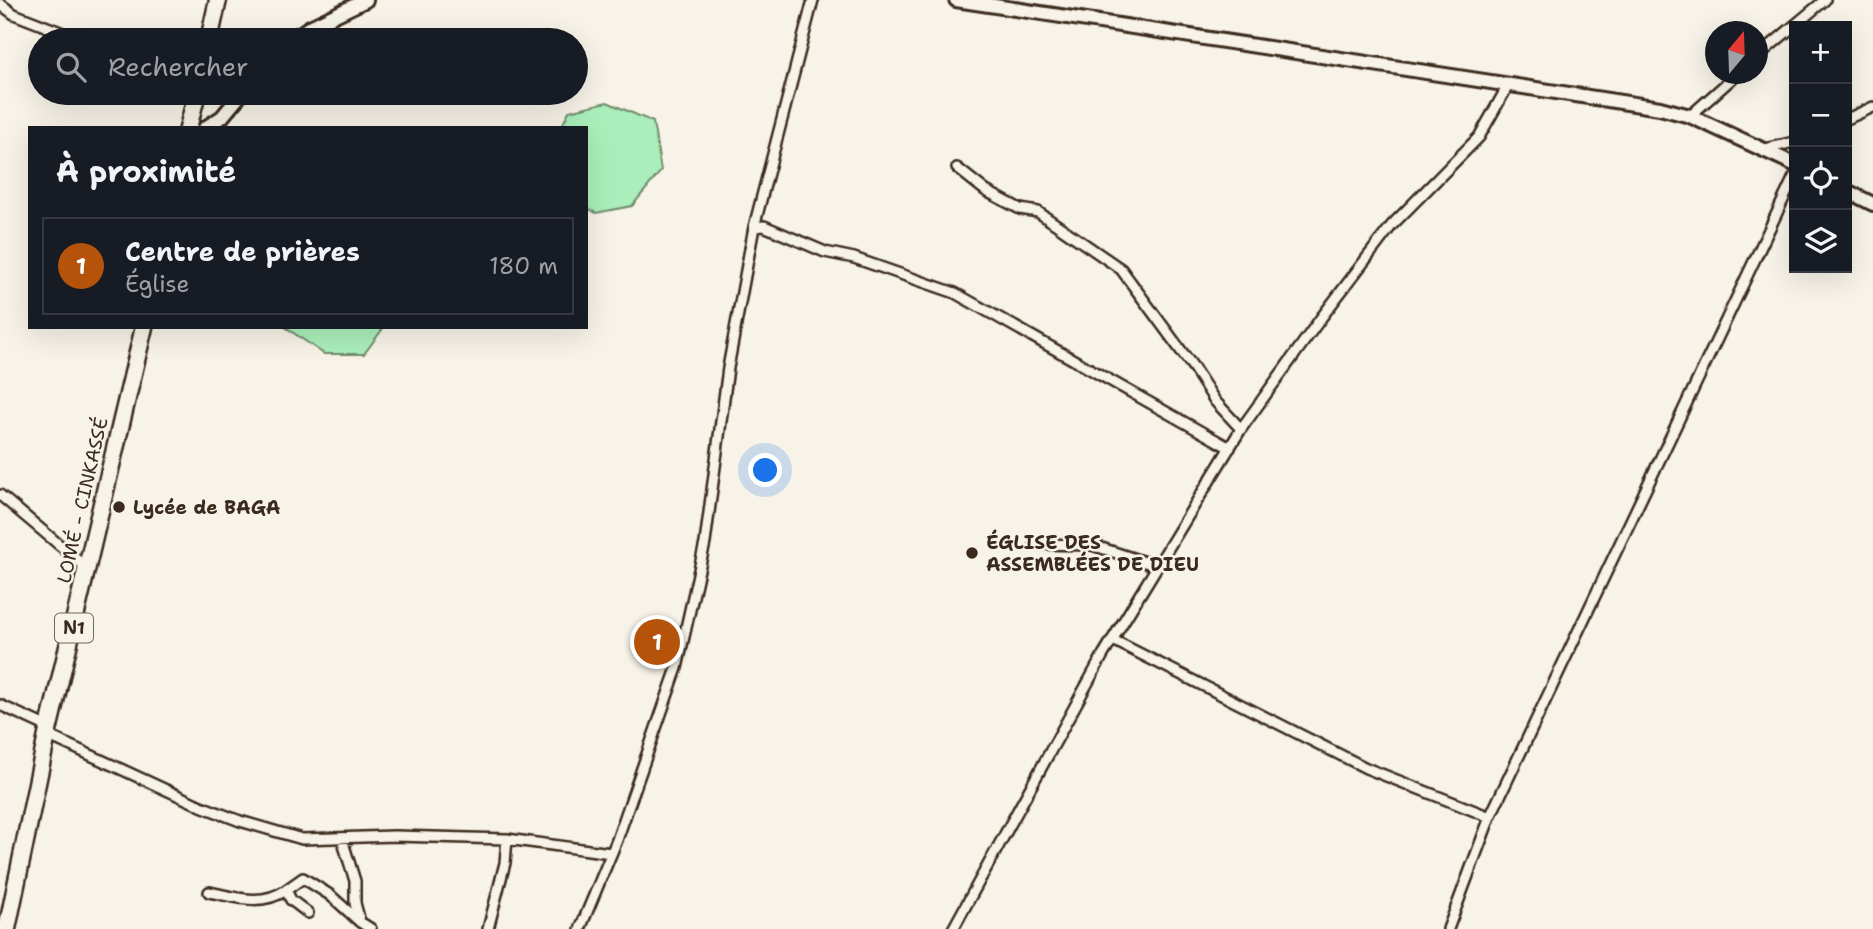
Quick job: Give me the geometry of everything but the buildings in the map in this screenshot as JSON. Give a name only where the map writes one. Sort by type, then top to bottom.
[{"type":"highway","points":[[212,28],[218,0]]},
{"type":"highway","points":[[189,126],[194,105]]},
{"type":"highway","name":"LOMÉ - CINKASSÉ","points":[[7,929],[48,731],[144,329]]},
{"type":"main road","points":[[314,28],[366,0]]},
{"type":"main road","points":[[956,0],[1016,5],[1660,108],[1690,116],[1789,161]]},
{"type":"main road","points":[[208,126],[222,117],[232,105]]},
{"type":"main road","points":[[1852,194],[1873,204]]},
{"type":"street","points":[[580,929],[611,853],[677,668],[705,543],[727,369],[754,227],[813,0]]},
{"type":"street","points":[[1768,48],[1825,0]]},
{"type":"street","points":[[0,4],[14,14],[50,28]]},
{"type":"street","points":[[953,929],[1113,640],[1241,429],[1392,225],[1479,137],[1509,84]]},
{"type":"street","points":[[1690,116],[1726,84]]},
{"type":"street","points":[[1852,117],[1873,107]]},
{"type":"street","points":[[1765,149],[1789,143]]},
{"type":"street","points":[[957,168],[986,191],[1020,209],[1038,212],[1121,269],[1194,367],[1215,401],[1241,429]]},
{"type":"street","points":[[1448,929],[1490,817],[1789,188]]},
{"type":"street","points":[[754,227],[764,226],[825,252],[854,258],[955,293],[1230,448]]},
{"type":"street","points":[[0,495],[88,569]]},
{"type":"street","points":[[1035,544],[1092,545],[1157,566]]},
{"type":"street","points":[[1113,640],[1366,768],[1490,817]]},
{"type":"street","points":[[0,705],[48,731],[240,821],[302,839],[508,839],[611,853]]},
{"type":"street","points":[[342,839],[355,881],[355,902],[360,922]]},
{"type":"street","points":[[488,929],[491,906],[498,895],[508,839]]},
{"type":"street","points":[[209,892],[243,900],[265,900],[303,878],[330,895],[371,929]]},
{"type":"street","points":[[286,890],[291,900],[308,913]]},
{"type":"green space","points":[[607,102],[653,122],[661,171],[632,206],[596,213],[588,208],[588,126],[562,126],[569,111]]},
{"type":"green space","points":[[288,329],[383,329],[364,354],[324,354]]},
{"type":"place","name":"Lycée de BAGA","points":[[119,507]]},
{"type":"place","name":"ÉGLISE DES ASSEMBLÉES DE DIEU","points":[[972,553]]},
{"type":"place","name":"Centre de prières","points":[[657,642]]}]
